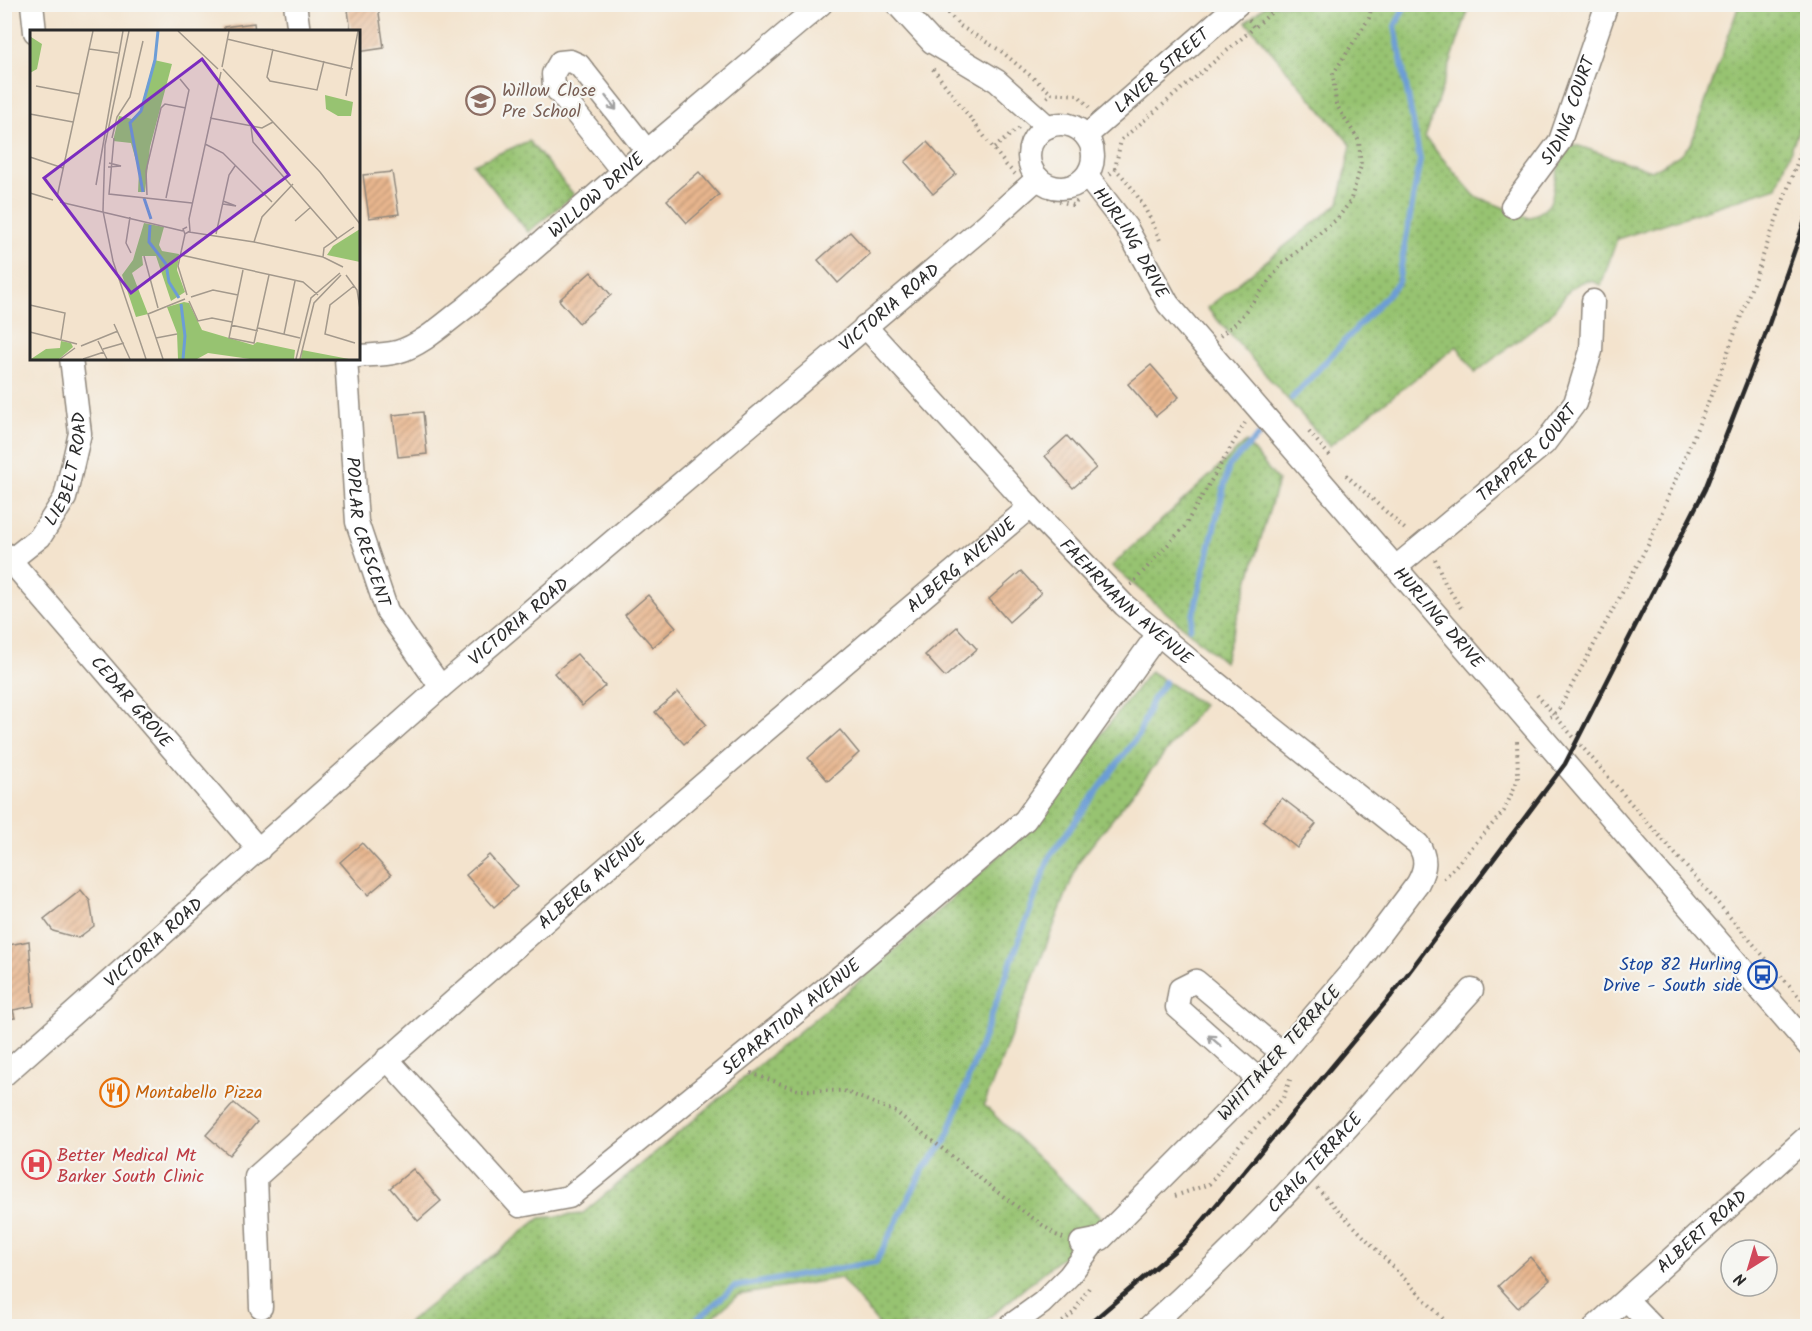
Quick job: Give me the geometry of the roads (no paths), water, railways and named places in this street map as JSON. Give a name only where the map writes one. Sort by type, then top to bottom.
[{"type":"street","points":[[32,4],[35,30]]},
{"type":"street","points":[[295,4],[299,30]]},
{"type":"street","name":"WILLOW DRIVE","points":[[360,356],[397,352],[417,343],[465,308],[647,150],[821,4]]},
{"type":"street","points":[[897,4],[932,42],[997,81],[1048,127]]},
{"type":"street","name":"SIDING COURT","points":[[1512,206],[1560,141],[1607,4]]},
{"type":"street","name":"LAVER STREET","points":[[1086,136],[1241,8]]},
{"type":"street","points":[[623,172],[554,86],[553,74],[560,62],[570,61],[579,65],[647,150]]},
{"type":"street","points":[[1059,124],[1070,126],[1080,130],[1086,136],[1092,146],[1091,181],[1069,188],[1058,188],[1033,182],[1029,157],[1031,146],[1036,137],[1048,127],[1059,124]]},
{"type":"street","name":"HURLING DRIVE","points":[[1091,181],[1126,227],[1168,304],[1808,1045]]},
{"type":"street","name":"VICTORIA ROAD","points":[[5,1073],[260,850],[441,687],[980,230],[1033,182]]},
{"type":"street","name":"TRAPPER COURT","points":[[1396,567],[1544,444],[1575,403],[1591,351],[1593,301]]},
{"type":"street","name":"FAEHRMANN AVENUE","points":[[866,326],[1030,507],[1118,598],[1214,681],[1418,843]]},
{"type":"street","name":"LIEBELT ROAD","points":[[8,556],[40,537],[65,498],[80,433],[71,360]]},
{"type":"street","name":"POPLAR CRESCENT","points":[[346,360],[357,522],[387,611],[441,687]]},
{"type":"street","name":"ALBERG AVENUE","points":[[261,1307],[256,1177],[387,1059],[858,650],[1030,507]]},
{"type":"street","name":"CEDAR GROVE","points":[[8,556],[260,850]]},
{"type":"street","name":"SEPARATION AVENUE","points":[[387,1059],[520,1206],[569,1197],[862,959],[1025,820],[1158,634]]},
{"type":"street","name":"WHITTAKER TERRACE","points":[[1010,1326],[1042,1303],[1069,1276],[1088,1242],[1101,1239],[1117,1224],[1259,1080],[1352,971],[1418,883],[1425,862],[1418,843]]},
{"type":"street","points":[[1259,1080],[1177,1008],[1180,989],[1196,981],[1282,1053]]},
{"type":"street","name":"CRAIG TERRACE","points":[[1150,1326],[1196,1286],[1304,1174],[1472,990]]},
{"type":"street","name":"ALBERT ROAD","points":[[1596,1326],[1808,1136]]},
{"type":"street","points":[[1627,1300],[1652,1326]]},
{"type":"waterway","points":[[1292,398],[1398,283],[1420,160],[1395,26],[1406,4]]},
{"type":"waterway","points":[[1190,628],[1229,466],[1258,436]]},
{"type":"waterway","points":[[689,1326],[734,1287],[876,1262],[924,1168],[945,1142],[1050,856],[1139,734],[1152,700],[1165,682]]},
{"type":"railway","points":[[1087,1326],[1186,1241],[1391,996],[1565,764],[1705,489],[1763,341],[1808,212]]},
{"type":"place","name":"Willow Close Pre School","points":[[481,100]]},
{"type":"place","name":"Stop 82 Hurling Drive - South side","points":[[1763,974]]},
{"type":"place","name":"Montabello Pizza","points":[[114,1092]]},
{"type":"place","name":"Better Medical Mt Barker South Clinic","points":[[36,1165]]}]
